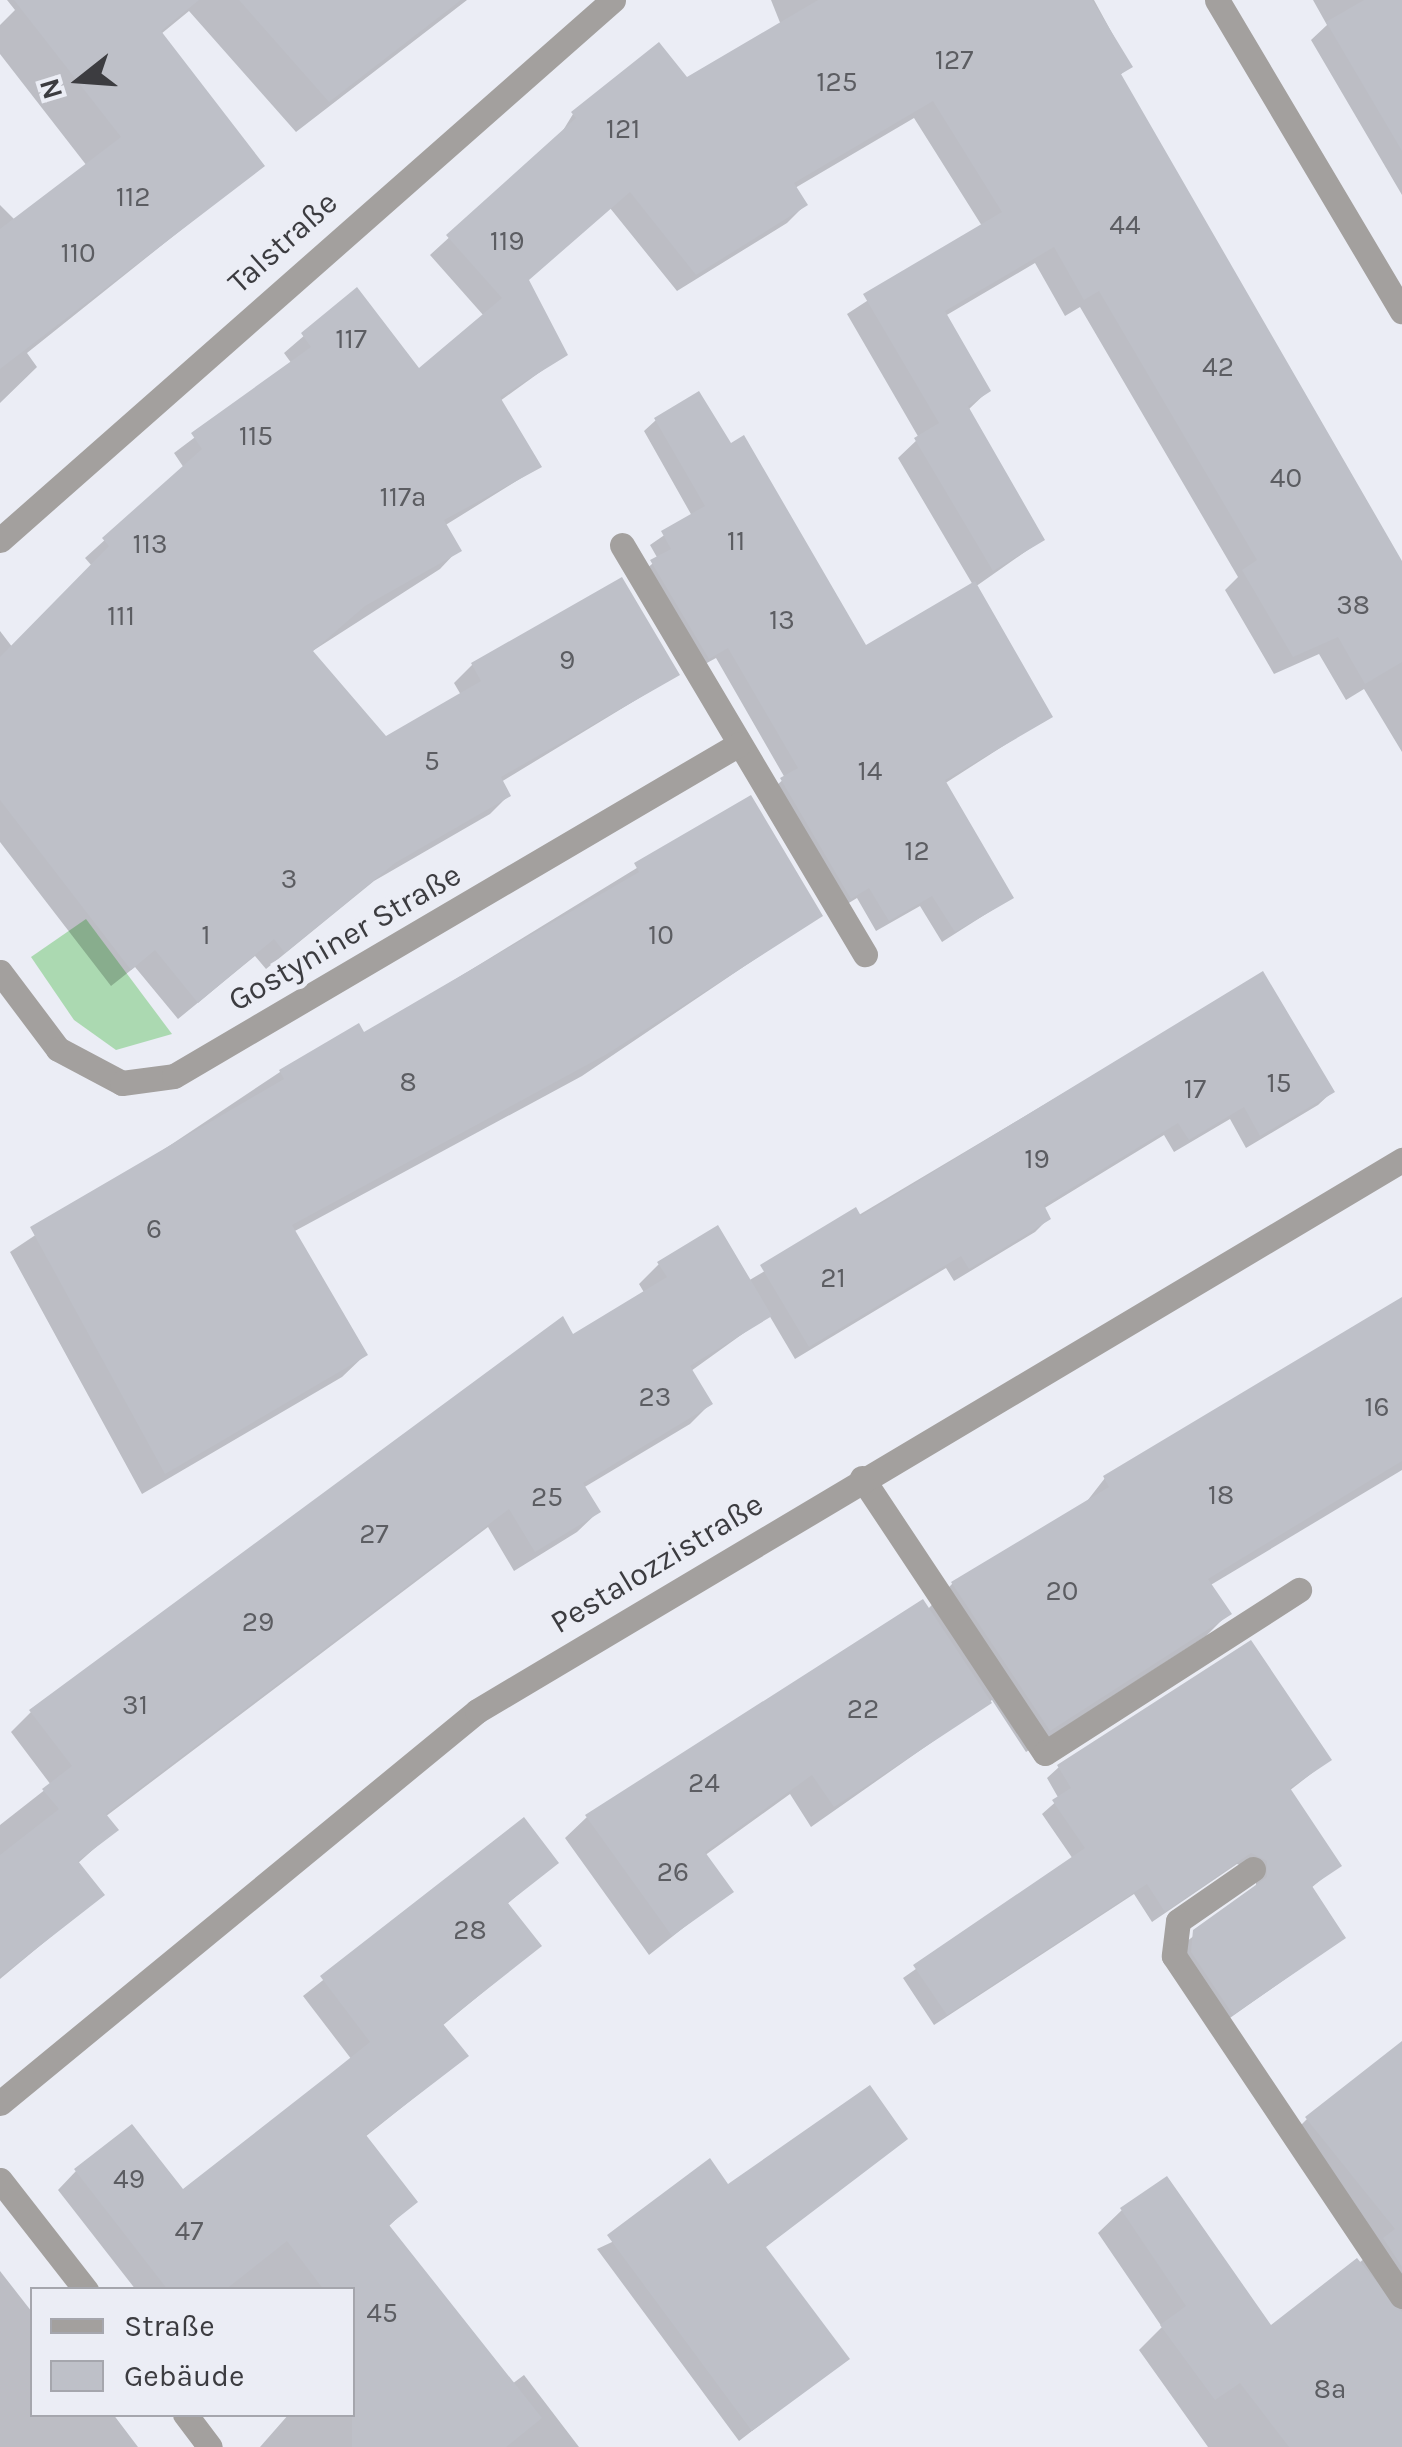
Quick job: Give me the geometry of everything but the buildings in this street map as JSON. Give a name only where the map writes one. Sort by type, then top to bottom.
[{"type":"street","name":"Talstraße","points":[[0,540],[613,0]]},
{"type":"street","points":[[1218,0],[1402,311]]},
{"type":"street","points":[[622,545],[865,954]]},
{"type":"street","name":"Gostyniner Straße","points":[[0,972],[58,1049],[122,1083],[174,1076],[739,744]]},
{"type":"street","name":"Pestalozzistraße","points":[[0,2103],[477,1711],[862,1478],[1402,1160]]},
{"type":"street","points":[[862,1478],[1045,1753],[1300,1590]]},
{"type":"street","points":[[1253,1869],[1178,1921],[1174,1956],[1402,2296]]},
{"type":"street","points":[[0,2180],[84,2287]]},
{"type":"street","points":[[186,2417],[210,2447]]},
{"type":"green space","points":[[86,919],[172,1034],[116,1050],[74,1020],[31,957]]}]
